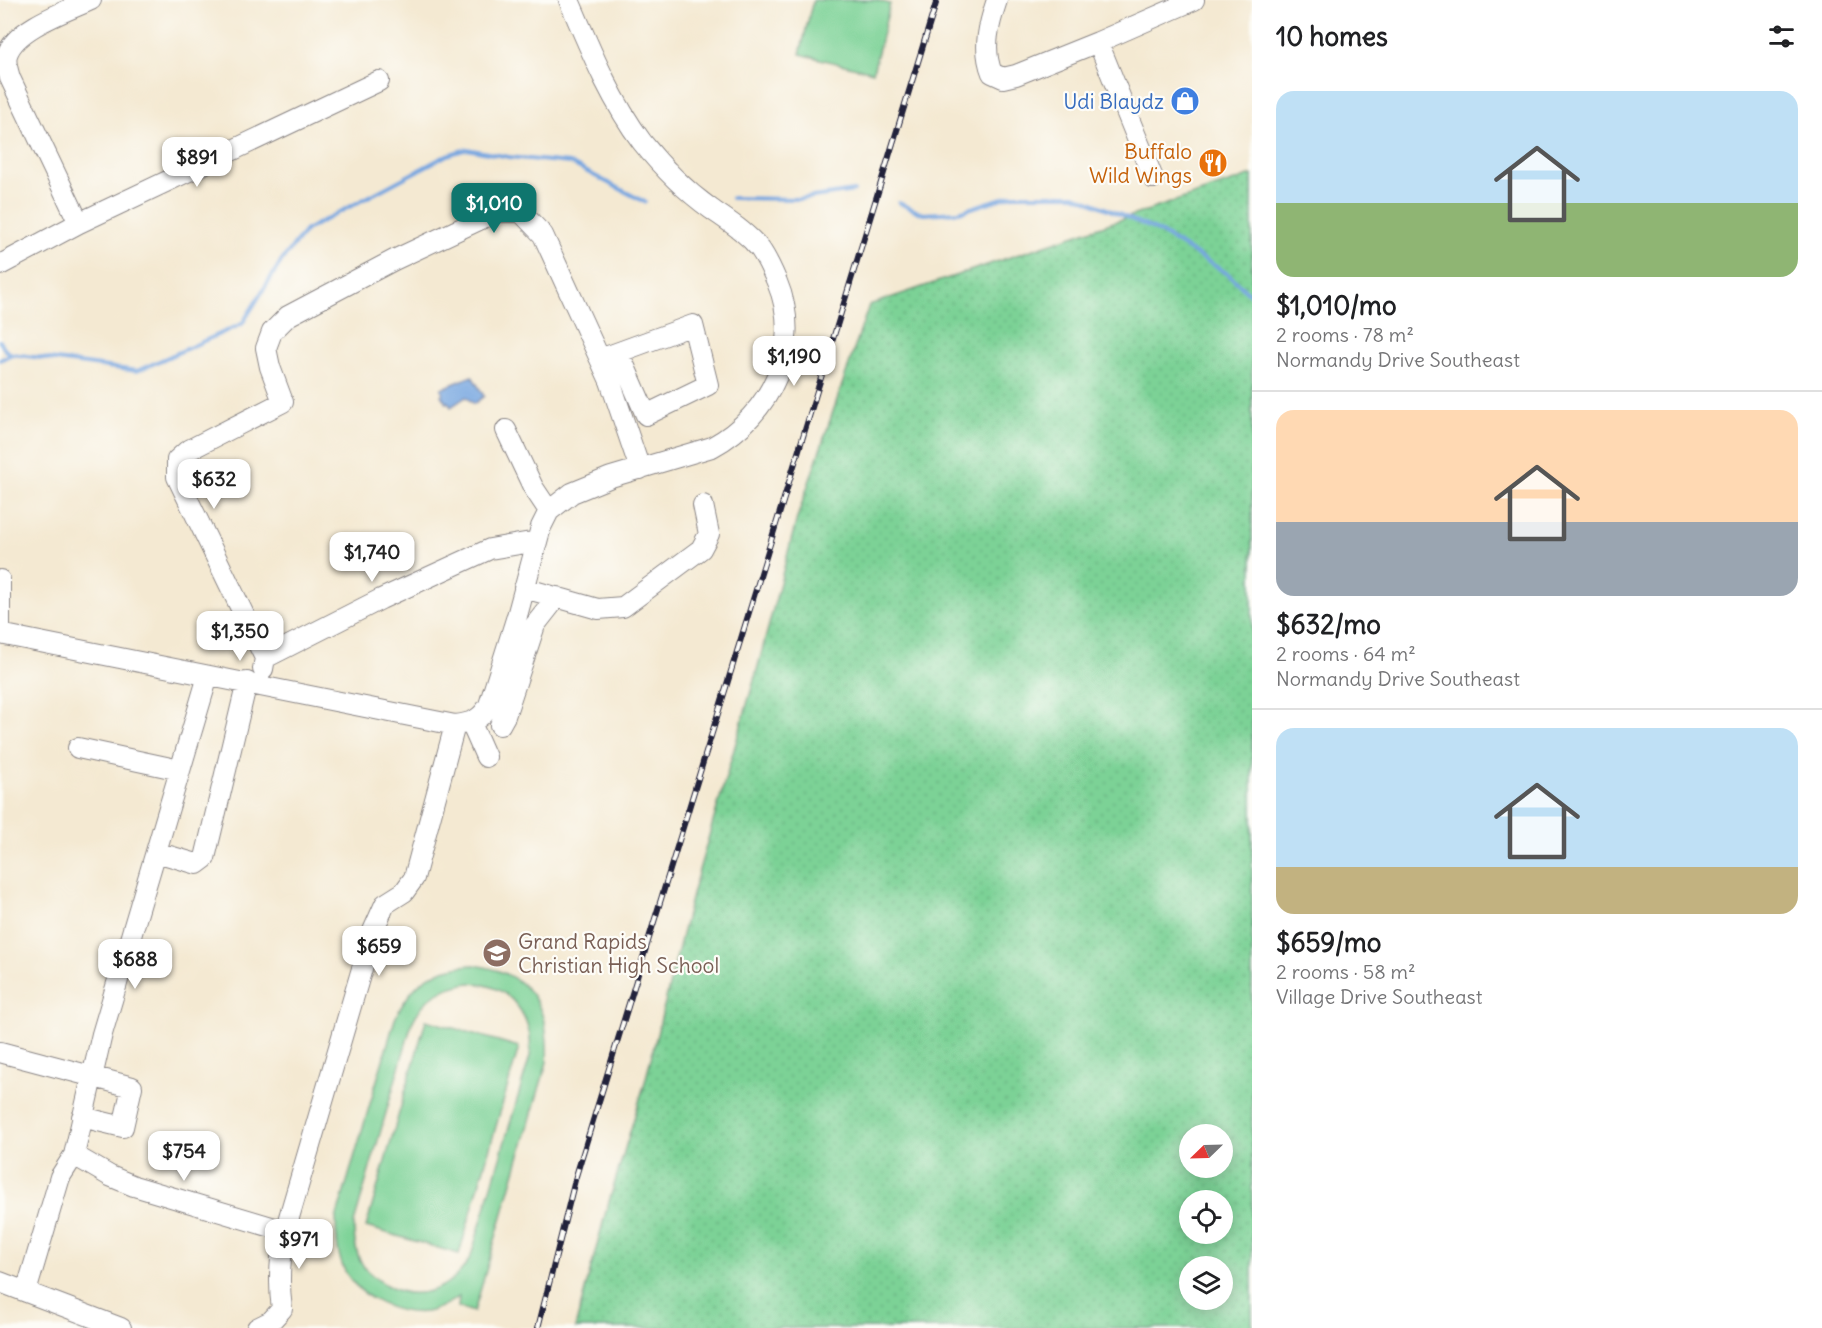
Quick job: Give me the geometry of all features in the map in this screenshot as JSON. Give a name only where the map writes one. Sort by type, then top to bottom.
[{"type":"street","points":[[79,223],[10,78],[6,64],[14,42],[26,32],[91,0]]},
{"type":"street","points":[[0,580],[0,634],[463,724],[483,716],[489,705],[541,527],[549,511],[572,493],[611,477],[712,447],[737,431],[754,414],[775,385],[786,350],[786,312],[769,263],[750,238],[690,191],[642,142],[623,114],[600,72],[569,0]]},
{"type":"street","points":[[997,0],[986,47],[987,62],[992,73],[1003,78],[1016,75],[1098,42],[1194,0]]},
{"type":"street","points":[[1098,42],[1153,178]]},
{"type":"street","points":[[0,265],[79,223],[379,81]]},
{"type":"street","points":[[265,658],[177,477],[177,460],[188,451],[283,402],[270,367],[266,348],[272,332],[288,316],[394,260],[496,212],[521,212],[543,235],[600,359],[610,381],[639,470]]},
{"type":"street","points":[[600,359],[693,325],[708,385],[646,415],[619,353]]},
{"type":"street","points":[[506,430],[533,487],[549,511]]},
{"type":"street","points":[[524,588],[598,609],[623,607],[701,549],[709,534],[703,505]]},
{"type":"street","points":[[156,852],[196,864],[204,858],[254,684],[265,658],[381,599],[490,549],[537,542]]},
{"type":"street","points":[[500,725],[535,625],[557,597]]},
{"type":"street","points":[[26,1292],[60,1177],[74,1155],[102,1034],[208,676]]},
{"type":"street","points":[[463,724],[486,757]]},
{"type":"street","points":[[256,1328],[271,1321],[282,1309],[279,1288],[280,1258],[285,1230],[373,931],[385,904],[404,892],[414,878],[463,724]]},
{"type":"street","points":[[78,748],[180,770]]},
{"type":"street","points":[[0,1052],[132,1087],[123,1127],[82,1118]]},
{"type":"street","points":[[74,1155],[110,1176],[134,1186],[285,1230]]},
{"type":"street","points":[[0,1282],[121,1328]]},
{"type":"green space","points":[[813,0],[876,0],[890,4],[873,72],[800,54]]},
{"type":"green space","points":[[1252,175],[1252,1328],[575,1328],[605,1215],[645,1082],[693,891],[757,670],[797,518],[869,305]]},
{"type":"green space","points":[[474,965],[494,969],[523,985],[533,996],[545,1025],[547,1062],[474,1312],[458,1307],[459,1297],[426,1312],[403,1311],[370,1298],[346,1273],[339,1254],[336,1219],[395,1019],[409,995],[425,979],[435,973],[460,966]],"holes":[[[469,983],[497,989],[517,1005],[528,1028],[530,1056],[471,1256],[455,1277],[434,1290],[422,1293],[398,1291],[377,1279],[364,1267],[357,1251],[354,1223],[412,1023],[422,1006],[434,995]]]},
{"type":"green space","points":[[426,1020],[519,1047],[459,1254],[366,1227]]},
{"type":"water","points":[[472,376],[484,396],[474,404],[466,397],[451,407],[448,402],[446,403],[441,395],[443,394],[441,389]]},
{"type":"waterway","points":[[0,360],[12,354],[137,371],[242,324],[282,260],[306,230],[447,155],[467,149],[509,157],[570,163],[645,202]]},
{"type":"waterway","points":[[732,198],[799,199],[854,191]]},
{"type":"waterway","points":[[899,203],[923,214],[959,212],[1012,195],[1075,195],[1158,231],[1228,274],[1252,296]]},
{"type":"waterway","points":[[0,341],[5,350],[12,354]]},
{"type":"railway","points":[[538,1328],[576,1176],[937,0]]},
{"type":"place","name":"Udi Blaydz","points":[[1185,101]]},
{"type":"place","name":"Buffalo Wild Wings","points":[[1213,163]]},
{"type":"place","name":"Grand Rapids Christian High School","points":[[497,953]]}]
